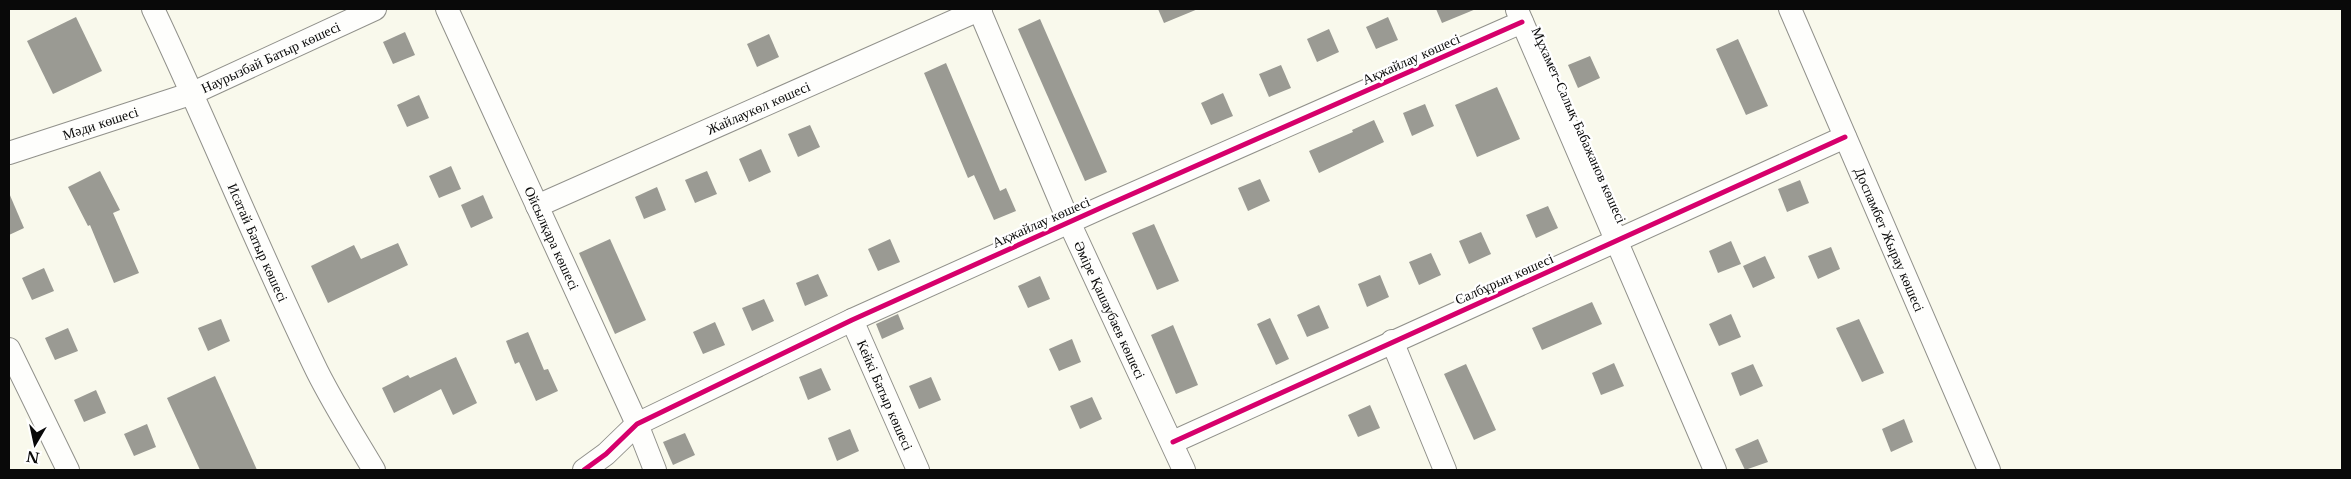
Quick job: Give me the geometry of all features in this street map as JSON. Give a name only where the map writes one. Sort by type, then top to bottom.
[{"type":"street","name":"Исатай Батыр көшесі","points":[[154,9],[193,93],[244,214],[318,373],[374,470]]},
{"type":"street","name":"Наурызбай Батыр көшесі","points":[[193,93],[375,9]]},
{"type":"street","name":"Ойсылқара көшесі","points":[[447,9],[637,424],[655,470]]},
{"type":"street","name":"Жайлаукөл көшесі","points":[[537,206],[979,9]]},
{"type":"street","name":"Әміре Қашаубаев көшесі","points":[[979,9],[1069,222],[1173,442],[1184,470]]},
{"type":"street","name":"Доспамбет Жырау көшесі","points":[[1790,9],[1988,470]]},
{"type":"street","name":"Ақжайлау көшесі","points":[[584,470],[606,454],[637,424],[852,320],[1519,16]]},
{"type":"street","name":"Мұхамет-Салық Бабажанов көшесі","points":[[1519,16],[1716,470]]},
{"type":"street","name":"Мәди көшесі","points":[[9,153],[193,93]]},
{"type":"street","name":"Салбұрын көшесі","points":[[1173,442],[1392,341],[1618,242],[1845,137]]},
{"type":"street","name":"Кейкі Батыр көшесі","points":[[852,320],[918,470]]},
{"type":"street","points":[[1392,341],[1445,470]]},
{"type":"street","points":[[9,350],[68,470]]},
{"type":"building","points":[[1158,9],[1198,9],[1164,23]]},
{"type":"building","points":[[1436,9],[1476,9],[1442,23]]},
{"type":"building","points":[[76,17],[102,71],[53,94],[27,41]]},
{"type":"building","points":[[1388,17],[1398,40],[1376,49],[1366,27]]},
{"type":"building","points":[[1040,19],[1107,172],[1085,181],[1018,29]]},
{"type":"building","points":[[1329,29],[1339,52],[1317,62],[1307,39]]},
{"type":"building","points":[[405,32],[415,55],[393,64],[383,42]]},
{"type":"building","points":[[769,34],[779,57],[757,67],[747,44]]},
{"type":"building","points":[[1738,39],[1768,106],[1746,115],[1716,49]]},
{"type":"building","points":[[1590,56],[1600,78],[1578,88],[1568,65]]},
{"type":"building","points":[[946,63],[1000,191],[1006,188],[1016,211],[994,220],[974,175],[968,178],[924,73]]},
{"type":"building","points":[[1281,65],[1291,88],[1269,97],[1259,74]]},
{"type":"building","points":[[1497,87],[1520,139],[1477,157],[1455,105]]},
{"type":"building","points":[[1223,93],[1233,116],[1211,125],[1201,103]]},
{"type":"building","points":[[419,95],[429,118],[407,127],[397,105]]},
{"type":"building","points":[[1425,104],[1434,126],[1412,136],[1403,113]]},
{"type":"building","points":[[1374,120],[1384,142],[1319,173],[1309,151],[1353,132],[1352,130]]},
{"type":"building","points":[[810,125],[820,147],[798,157],[788,134]]},
{"type":"building","points":[[761,149],[771,172],[749,182],[739,159]]},
{"type":"building","points":[[451,166],[461,189],[439,198],[429,176]]},
{"type":"building","points":[[100,171],[120,210],[113,213],[139,273],[114,283],[90,225],[88,226],[68,187]]},
{"type":"building","points":[[707,171],[717,194],[695,203],[685,180]]},
{"type":"building","points":[[1260,179],[1270,201],[1248,211],[1238,188]]},
{"type":"building","points":[[1800,180],[1809,203],[1787,212],[1778,189]]},
{"type":"building","points":[[657,187],[666,210],[644,219],[635,197]]},
{"type":"building","points":[[9,193],[24,228],[9,235]]},
{"type":"building","points":[[483,195],[493,218],[471,228],[461,205]]},
{"type":"building","points":[[1548,206],[1558,228],[1536,238],[1526,215]]},
{"type":"building","points":[[1154,224],[1179,281],[1157,290],[1132,233]]},
{"type":"building","points":[[1481,232],[1491,254],[1469,264],[1459,241]]},
{"type":"building","points":[[610,239],[646,320],[615,334],[579,253]]},
{"type":"building","points":[[890,239],[900,262],[878,271],[868,249]]},
{"type":"building","points":[[1731,241],[1741,264],[1718,273],[1709,251]]},
{"type":"building","points":[[398,243],[408,265],[328,303],[311,266],[354,245],[361,259]]},
{"type":"building","points":[[1831,247],[1840,269],[1818,279],[1808,256]]},
{"type":"building","points":[[1431,253],[1441,275],[1419,285],[1409,262]]},
{"type":"building","points":[[1765,256],[1775,278],[1753,288],[1743,266]]},
{"type":"building","points":[[44,268],[54,291],[32,300],[22,278]]},
{"type":"building","points":[[818,274],[828,296],[805,306],[796,283]]},
{"type":"building","points":[[1380,275],[1389,297],[1367,307],[1358,284]]},
{"type":"building","points":[[1040,276],[1050,299],[1028,308],[1018,286]]},
{"type":"building","points":[[764,299],[774,321],[752,331],[742,308]]},
{"type":"building","points":[[1592,302],[1602,324],[1542,350],[1532,328]]},
{"type":"building","points":[[1319,305],[1329,328],[1307,337],[1297,315]]},
{"type":"building","points":[[898,314],[904,329],[882,339],[876,324]]},
{"type":"building","points":[[1731,314],[1741,337],[1719,346],[1709,324]]},
{"type":"building","points":[[1270,318],[1289,359],[1276,365],[1257,324]]},
{"type":"building","points":[[221,319],[230,341],[208,351],[198,328]]},
{"type":"building","points":[[1859,319],[1884,373],[1862,382],[1836,328]]},
{"type":"building","points":[[715,322],[725,345],[703,354],[693,332]]},
{"type":"building","points":[[1173,325],[1198,385],[1176,394],[1151,335]]},
{"type":"building","points":[[68,328],[78,351],[55,360],[45,338]]},
{"type":"building","points":[[528,332],[544,370],[548,369],[558,391],[536,401],[519,362],[515,364],[506,341]]},
{"type":"building","points":[[1072,339],[1081,362],[1059,371],[1049,349]]},
{"type":"building","points":[[456,357],[477,403],[453,415],[441,389],[394,413],[382,388],[408,375],[410,378]]},
{"type":"building","points":[[1614,363],[1624,386],[1601,395],[1592,373]]},
{"type":"building","points":[[1466,364],[1496,430],[1474,440],[1444,374]]},
{"type":"building","points":[[1753,364],[1763,386],[1740,396],[1731,373]]},
{"type":"building","points":[[821,368],[831,390],[808,400],[799,377]]},
{"type":"building","points":[[215,376],[257,470],[200,470],[167,398]]},
{"type":"building","points":[[931,377],[941,400],[919,409],[909,386]]},
{"type":"building","points":[[96,390],[106,413],[84,422],[74,400]]},
{"type":"building","points":[[1092,397],[1102,419],[1080,429],[1070,406]]},
{"type":"building","points":[[1370,405],[1380,428],[1358,437],[1348,415]]},
{"type":"building","points":[[1904,419],[1913,442],[1891,452],[1882,429]]},
{"type":"building","points":[[147,424],[156,447],[134,456],[124,434]]},
{"type":"building","points":[[850,429],[859,451],[837,461],[828,438]]},
{"type":"building","points":[[685,433],[695,455],[673,465],[663,442]]},
{"type":"building","points":[[1758,439],[1768,462],[1745,470],[1735,449]]},
{"type":"cycle path","points":[[584,470],[606,454],[637,424],[852,320],[1522,22]]},
{"type":"cycle path","points":[[1173,442],[1845,137]]}]
